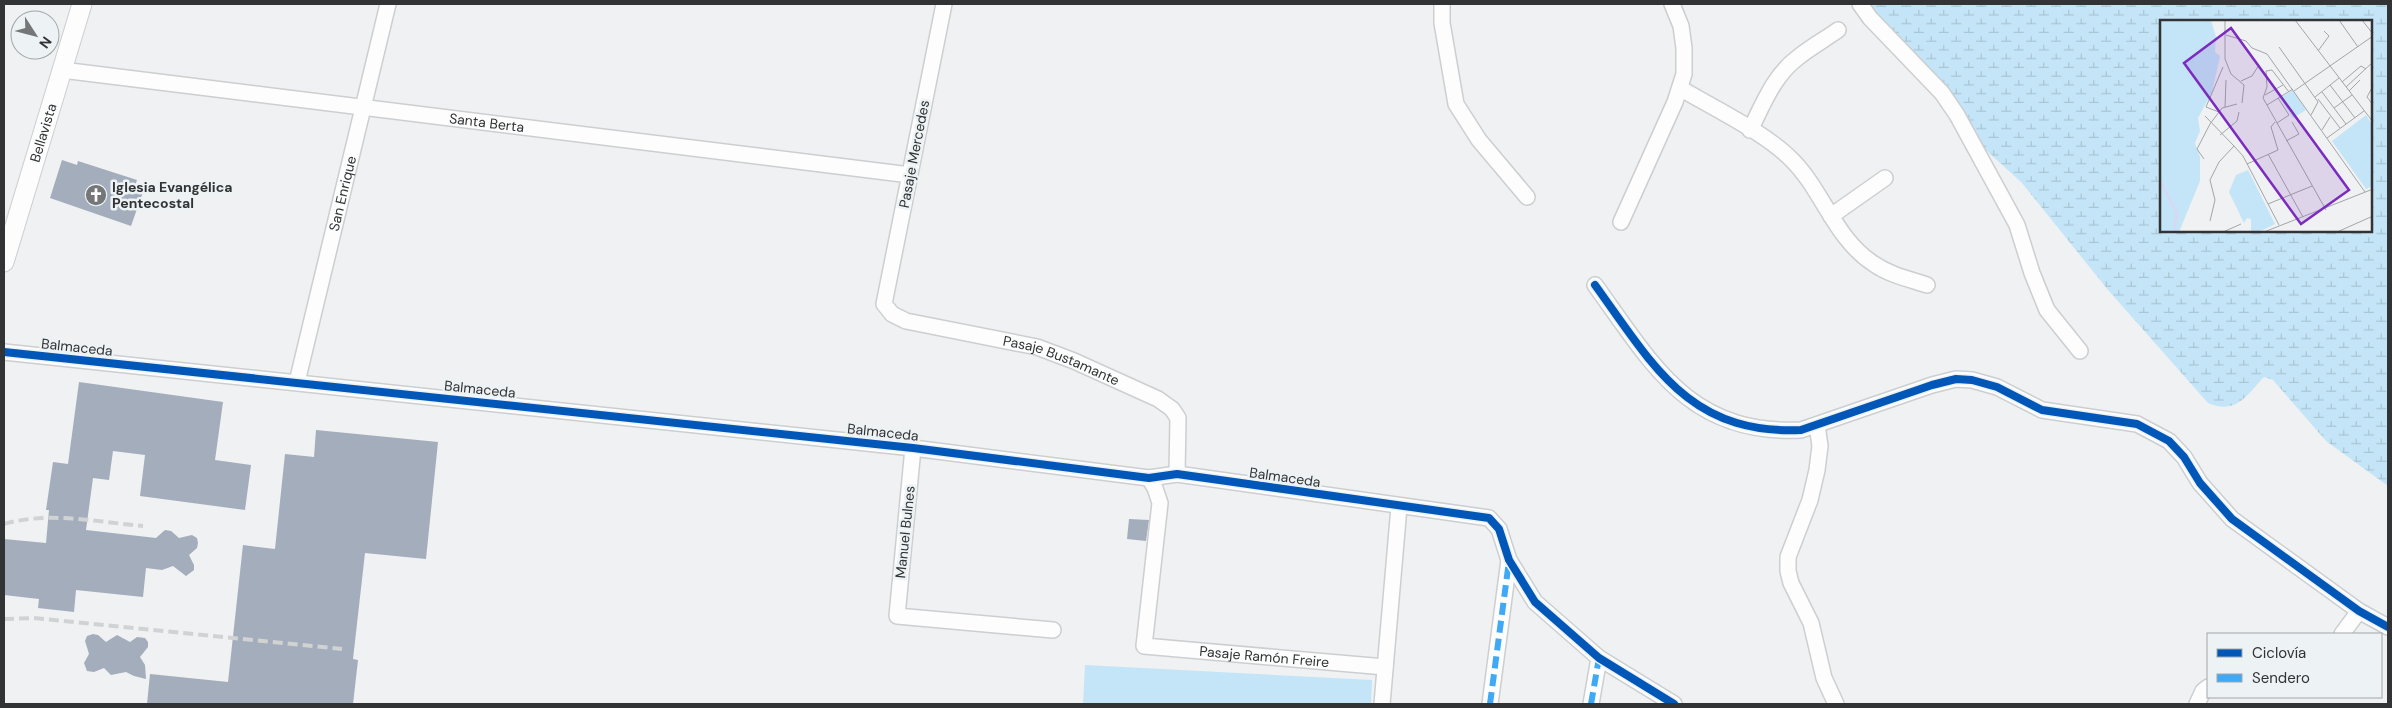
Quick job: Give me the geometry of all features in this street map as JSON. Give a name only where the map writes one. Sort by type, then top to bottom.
[{"type":"street","name":"Bellavista","points":[[4,262],[82,4]]},
{"type":"street","name":"San Enrique","points":[[297,382],[388,4]]},
{"type":"street","name":"Pasaje Mercedes","points":[[884,304],[944,4]]},
{"type":"street","points":[[1442,4],[1442,23],[1456,104],[1470,128],[1527,198]]},
{"type":"street","points":[[1621,222],[1680,88],[1684,74],[1684,48],[1681,26],[1672,4]]},
{"type":"street","points":[[1860,4],[1870,18],[1942,93],[1957,115],[2017,225],[2032,273],[2047,310],[2080,352]]},
{"type":"street","points":[[1750,130],[1772,86],[1783,71],[1796,59],[1838,30]]},
{"type":"street","name":"Santa Berta","points":[[62,70],[910,175]]},
{"type":"street","points":[[1680,88],[1778,147],[1793,161],[1854,247],[1875,265],[1886,271],[1927,285]]},
{"type":"street","points":[[1831,216],[1885,178]]},
{"type":"street","points":[[1595,285],[1660,374],[1698,406],[1732,422],[1767,430],[1801,430],[1932,385],[1956,379],[1972,380],[1996,387],[2042,410],[2137,424],[2169,441],[2184,457],[2200,483],[2232,519],[2359,610],[2388,627]]},
{"type":"street","name":"Pasaje Bustamante","points":[[884,304],[892,314],[906,321],[1021,343],[1056,354],[1158,399],[1172,409],[1178,418],[1177,474]]},
{"type":"street","name":"Balmaceda","points":[[4,352],[913,448],[1149,478],[1177,474],[1399,507],[1489,518],[1498,530],[1509,560],[1535,602],[1599,658],[1674,704]]},
{"type":"street","points":[[1817,425],[1820,446],[1817,470],[1810,500],[1788,557],[1788,571],[1791,583],[1811,623],[1824,678],[1836,704]]},
{"type":"street","name":"Manuel Bulnes","points":[[913,448],[897,616],[1053,630]]},
{"type":"street","name":"Pasaje Ramón Freire","points":[[1149,478],[1160,503],[1144,646],[1385,667]]},
{"type":"street","points":[[1382,704],[1399,507]]},
{"type":"street","points":[[1490,704],[1509,560]]},
{"type":"street","points":[[2343,633],[2359,610]]},
{"type":"street","points":[[1591,704],[1599,658]]},
{"type":"green space","points":[[1858,4],[2388,4],[2388,486],[2326,441],[2273,380],[2264,377],[2246,397],[2233,405],[2226,407],[2208,403],[2108,290],[2022,183],[1988,152]]},
{"type":"green space","points":[[1085,665],[1372,680],[1371,704],[1083,704]]},
{"type":"building","name":"Iglesia Evangélica Pentecostal","points":[[62,160],[77,165],[78,161],[137,180],[134,189],[143,192],[131,226],[50,198]]},
{"type":"building","points":[[79,382],[223,402],[215,460],[251,465],[245,510],[140,496],[145,455],[113,451],[109,480],[93,478],[86,530],[156,538],[165,530],[171,531],[179,538],[192,535],[197,538],[198,543],[197,548],[189,555],[194,565],[194,570],[186,576],[173,566],[162,570],[146,568],[143,597],[76,590],[74,612],[38,608],[39,599],[4,595],[4,539],[46,543],[49,510],[46,510],[53,462],[68,464]]},
{"type":"building","points":[[316,430],[438,442],[426,559],[365,553],[353,659],[358,660],[353,704],[147,704],[150,674],[228,682],[243,545],[275,549],[285,454],[314,457]]},
{"type":"building","points":[[1129,519],[1149,520],[1146,541],[1127,539]]},
{"type":"building","points":[[98,635],[106,642],[117,635],[130,642],[137,637],[145,638],[148,642],[148,647],[140,657],[145,665],[146,679],[126,672],[111,675],[104,668],[94,672],[87,671],[84,663],[89,654],[85,641],[87,636]]},
{"type":"railway","points":[[4,524],[38,518],[56,518],[143,526]]},
{"type":"railway","points":[[4,619],[33,618],[342,649]]},
{"type":"marked path","points":[[1490,704],[1509,561]]},
{"type":"marked path","points":[[1591,704],[1599,658]]},
{"type":"cycle path","points":[[1595,285],[1656,367],[1678,389],[1702,407],[1730,421],[1762,428],[1801,430],[1932,385],[1956,379],[1972,380],[1997,387],[2042,410],[2137,424],[2169,441],[2184,457],[2200,483],[2232,519],[2359,611],[2388,627]]},
{"type":"cycle path","points":[[4,352],[913,448],[1149,478],[1177,474],[1489,518],[1499,529],[1509,560],[1535,602],[1599,658],[1674,704]]},
{"type":"place","name":"Iglesia Evangélica Pentecostal","points":[[96,195]]}]
